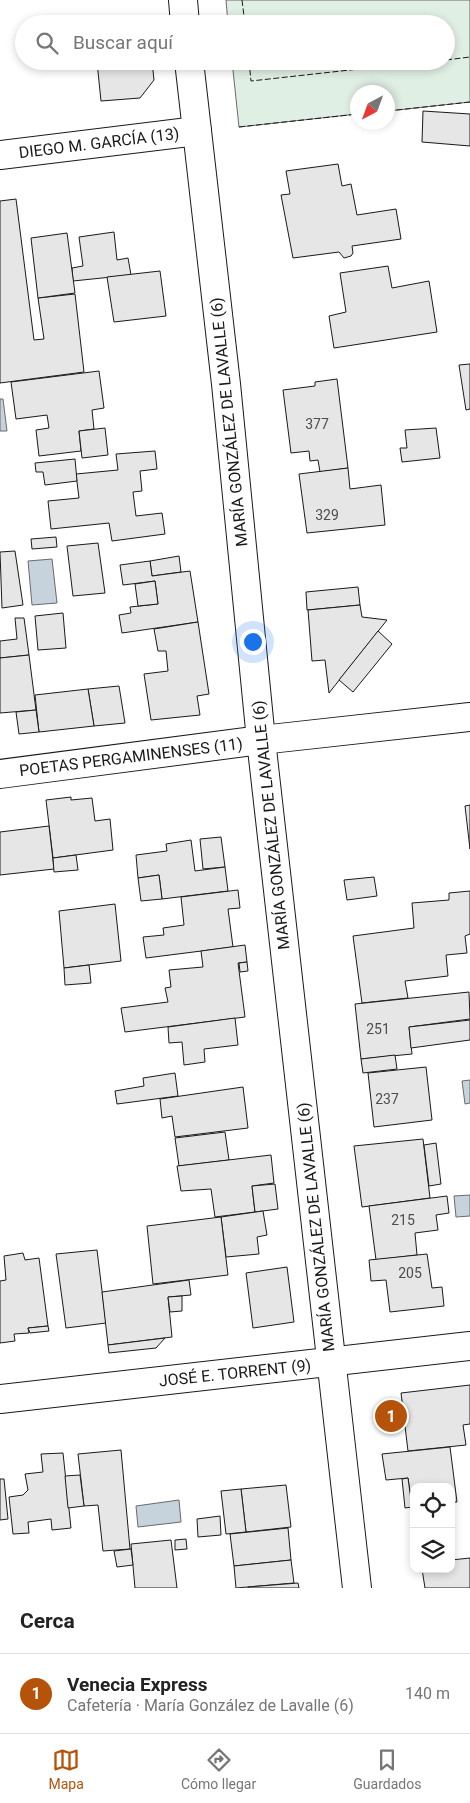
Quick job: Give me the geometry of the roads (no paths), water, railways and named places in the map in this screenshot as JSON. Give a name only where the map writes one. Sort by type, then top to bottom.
[{"type":"street","points":[[183,0],[184,15]]},
{"type":"street","name":"MARÍA GONZÁLEZ DE LAVALLE (6)","points":[[191,70],[226,384],[261,740],[357,1588]]},
{"type":"street","name":"DIEGO M. GARCÍA (13)","points":[[0,155],[197,131]]},
{"type":"street","name":"POETAS PERGAMINENSES (11)","points":[[0,774],[261,740],[470,717]]},
{"type":"street","name":"JOSÉ E. TORRENT (9)","points":[[0,1399],[470,1346]]},
{"type":"place","name":"Venecia Express","points":[[391,1416]]}]
